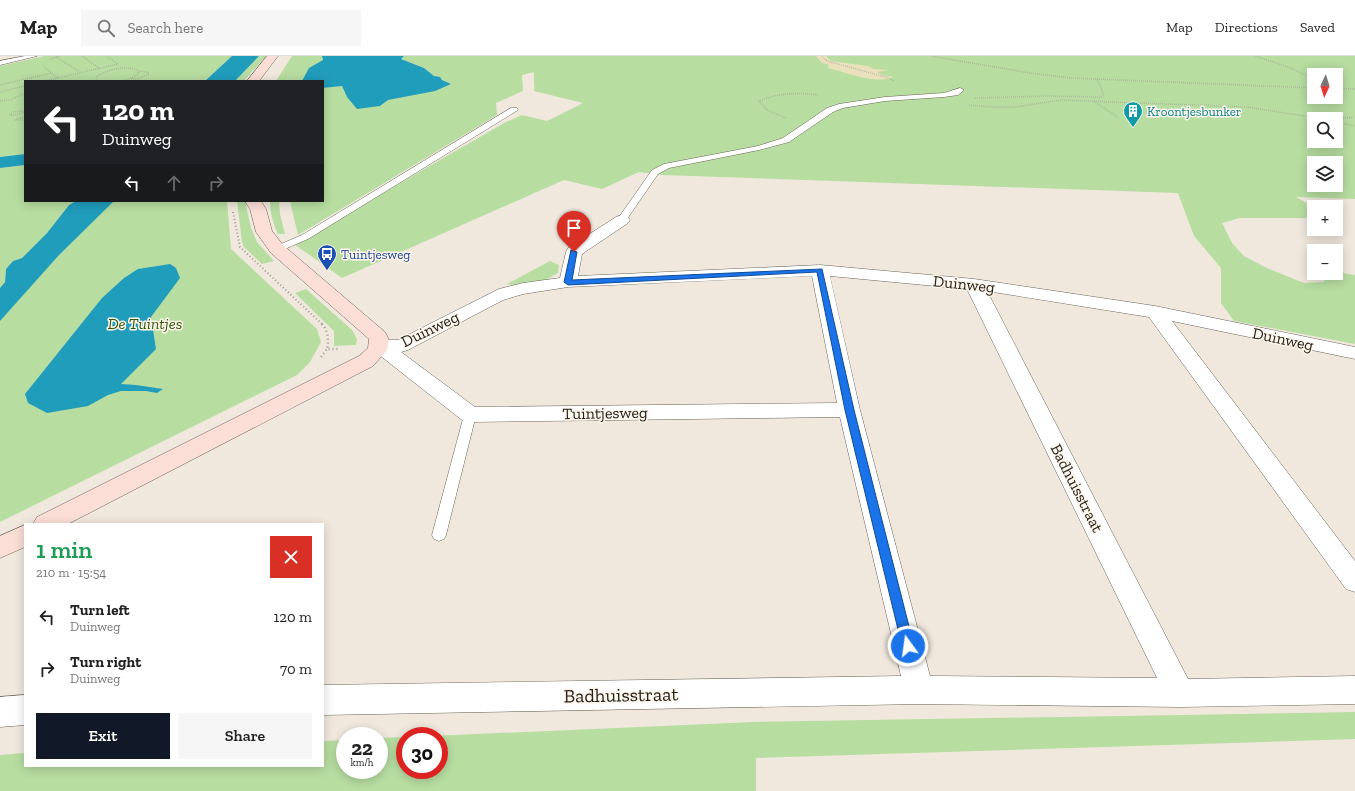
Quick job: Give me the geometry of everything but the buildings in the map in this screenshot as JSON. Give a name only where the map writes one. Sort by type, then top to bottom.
[{"type":"street","points":[[254,80],[273,56]]},
{"type":"street","name":"Duinweg","points":[[258,204],[264,232],[277,249],[378,336],[381,340],[380,346],[401,346],[493,298],[512,290],[568,282],[820,270],[974,284],[1155,312],[1353,354]]},
{"type":"street","points":[[568,282],[574,252],[622,220]]},
{"type":"street","points":[[820,270],[849,410],[919,690]]},
{"type":"street","name":"Badhuisstraat","points":[[974,284],[1180,692]]},
{"type":"street","points":[[1155,312],[1355,581]]},
{"type":"street","points":[[48,523],[366,361],[380,346],[470,415]]},
{"type":"street","name":"Tuintjesweg","points":[[470,415],[849,410]]},
{"type":"street","points":[[0,548],[24,536]]},
{"type":"street","name":"Badhuisstraat","points":[[324,700],[919,690],[1180,692],[1355,690]]},
{"type":"street","points":[[0,712],[24,710]]},
{"type":"lane","points":[[0,63],[32,56]]},
{"type":"lane","points":[[622,220],[655,172],[667,166],[758,148],[786,140],[830,110],[849,104],[885,99],[955,93],[960,90]]},
{"type":"lane","points":[[277,249],[305,237],[514,110]]},
{"type":"lane","points":[[439,535],[470,415]]},
{"type":"path","points":[[32,56],[61,80]]},
{"type":"path","points":[[82,56],[100,68]]},
{"type":"path","points":[[49,80],[118,64],[106,56]]},
{"type":"path","points":[[822,56],[826,61],[889,78],[920,97]]},
{"type":"path","points":[[931,56],[1030,73],[1096,79],[1307,88]]},
{"type":"path","points":[[1255,56],[1288,67],[1307,76]]},
{"type":"path","points":[[56,57],[81,73]]},
{"type":"path","points":[[96,80],[97,76],[108,71],[136,69],[148,72],[149,74],[138,79],[128,80]]},
{"type":"path","points":[[128,80],[140,71]]},
{"type":"path","points":[[0,85],[52,73]]},
{"type":"path","points":[[971,98],[1045,96],[1089,98],[1101,97],[1104,95],[1096,79]]},
{"type":"path","points":[[0,92],[22,86],[24,91]]},
{"type":"path","points":[[1343,88],[1355,89]]},
{"type":"path","points":[[0,101],[10,100],[24,93]]},
{"type":"path","points":[[807,126],[768,110],[761,105],[759,101],[785,94],[799,93],[828,97],[849,104]]},
{"type":"path","points":[[1089,98],[1118,118]]},
{"type":"path","points":[[964,104],[998,108],[1038,105],[1061,100],[1247,107],[1307,116]]},
{"type":"path","points":[[21,111],[23,112],[10,115],[13,112],[24,110]]},
{"type":"path","points":[[1343,118],[1355,116]]},
{"type":"path","points":[[24,117],[20,117],[14,121],[24,120]]},
{"type":"path","points":[[1343,123],[1355,126]]},
{"type":"green space","points":[[44,56],[232,56],[206,80],[24,80],[24,154],[0,157],[0,66]]},
{"type":"green space","points":[[259,56],[266,56],[245,80],[236,80]]},
{"type":"green space","points":[[292,56],[322,56],[323,60],[310,68],[303,80],[277,80]]},
{"type":"green space","points":[[404,56],[1355,56],[1355,199],[1296,197],[1307,203],[1307,218],[1240,218],[1222,223],[1232,243],[1244,256],[1267,268],[1304,283],[1323,282],[1326,280],[1343,280],[1343,273],[1355,275],[1355,344],[1234,321],[1221,303],[1221,268],[1194,236],[1178,193],[662,175],[639,172],[602,189],[564,180],[342,278],[294,244],[506,122],[522,115],[547,121],[583,103],[534,91],[534,72],[522,75],[523,91],[496,103],[497,115],[298,235],[290,202],[324,202],[324,88],[342,86],[347,97],[380,106],[388,100],[451,84],[434,76],[424,68],[401,59]]},
{"type":"green space","points":[[24,165],[24,202],[74,202],[69,205],[47,233],[22,258],[13,261],[6,269],[5,282],[0,288],[0,168]]},
{"type":"green space","name":"De Tuintjes","points":[[106,202],[227,202],[231,249],[317,329],[321,342],[310,362],[297,375],[0,522],[0,313]]},
{"type":"green space","points":[[237,202],[245,202],[251,228],[257,242],[274,261],[262,264],[244,247],[242,242]]},
{"type":"green space","points":[[270,202],[279,202],[280,214],[285,234],[278,234],[272,218]]},
{"type":"green space","points":[[550,261],[559,265],[558,273],[546,280],[513,285],[507,284]]},
{"type":"green space","points":[[306,289],[352,330],[357,339],[356,345],[334,346],[334,331],[295,293]]},
{"type":"green space","points":[[1355,712],[1355,739],[756,758],[756,791],[0,791],[0,755],[24,753],[24,767],[324,767],[324,741],[336,740],[336,779],[388,779],[388,738],[396,737],[396,779],[448,779],[448,735],[754,722]]},
{"type":"sand","points":[[816,56],[826,56],[831,61],[868,66],[874,69],[889,70],[877,72],[882,75],[893,77],[879,80],[852,75],[828,68],[829,65],[822,63]]},
{"type":"water","points":[[232,56],[259,56],[236,80],[206,80]]},
{"type":"water","points":[[322,56],[404,56],[401,59],[424,68],[434,76],[440,77],[442,80],[451,84],[435,91],[388,100],[380,106],[357,109],[347,97],[342,86],[324,88],[324,80],[303,80],[309,68],[323,60]]},
{"type":"water","points":[[24,154],[24,165],[0,168],[0,157]]},
{"type":"water","points":[[74,202],[113,202],[59,255],[0,321],[0,288],[5,282],[6,269],[13,261],[22,258],[47,233],[69,205]]},
{"type":"water","points":[[170,264],[176,268],[180,278],[151,317],[156,349],[121,384],[163,389],[157,393],[146,391],[121,391],[108,395],[88,406],[47,413],[28,403],[25,394],[102,298],[124,278],[138,269]]},
{"type":"place","name":"Kroontjesbunker","points":[[1133,128]]},
{"type":"place","name":"Tuintjesweg","points":[[327,271]]},
{"type":"route","points":[[574,252],[568,282],[820,270],[849,410],[908,646]]}]
